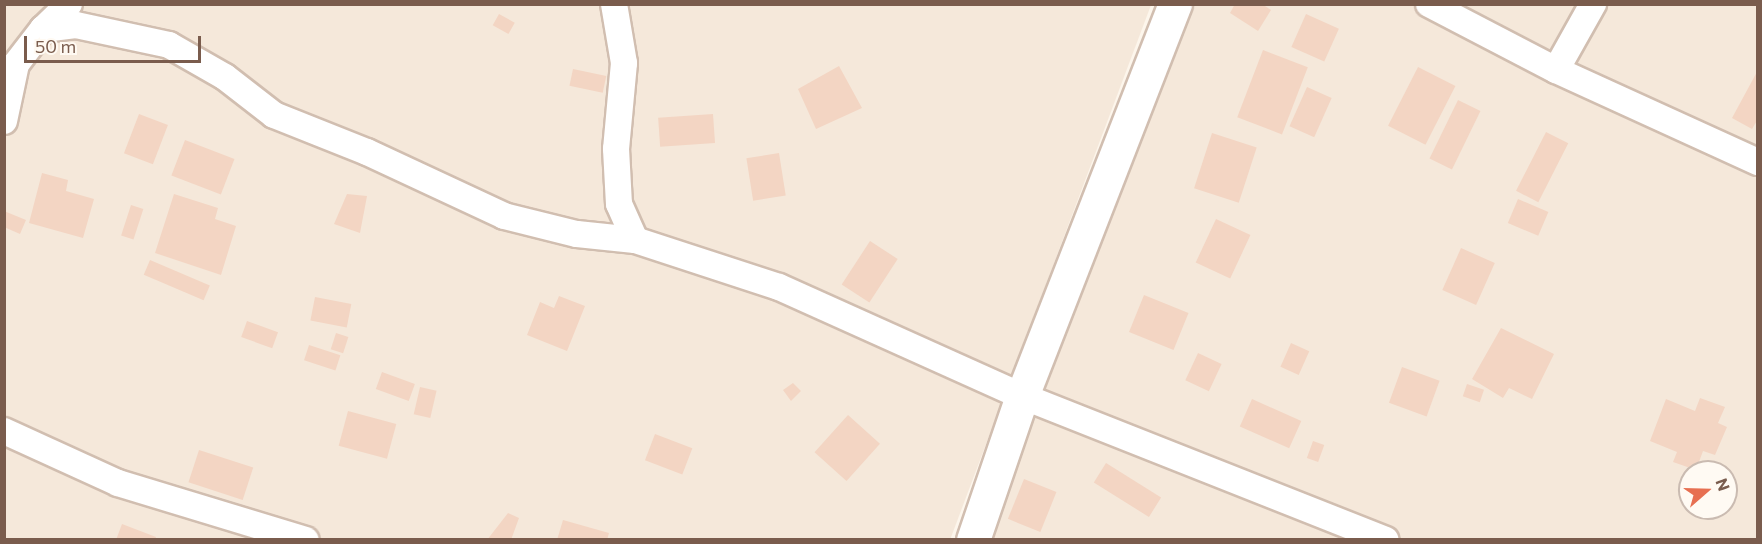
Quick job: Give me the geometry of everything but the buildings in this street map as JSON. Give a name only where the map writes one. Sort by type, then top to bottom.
[{"type":"main road","points":[[973,540],[1022,396],[1175,4]]},
{"type":"street","points":[[4,121],[10,60],[69,4]]},
{"type":"street","points":[[614,4],[624,63],[616,149],[619,204],[635,240]]},
{"type":"street","points":[[1429,4],[1556,70],[1758,162]]},
{"type":"street","points":[[1556,70],[1593,4]]},
{"type":"street","points":[[43,29],[76,25],[169,45],[225,77],[274,115],[368,152],[504,216],[577,234],[635,240],[779,287],[1022,396],[1386,540]]},
{"type":"street","points":[[4,431],[118,483],[306,540]]},
{"type":"shaded area","points":[[4,5],[1151,5],[950,540],[5,539]]},
{"type":"shaded area","points":[[1190,5],[1757,5],[1757,539],[988,540]]}]
